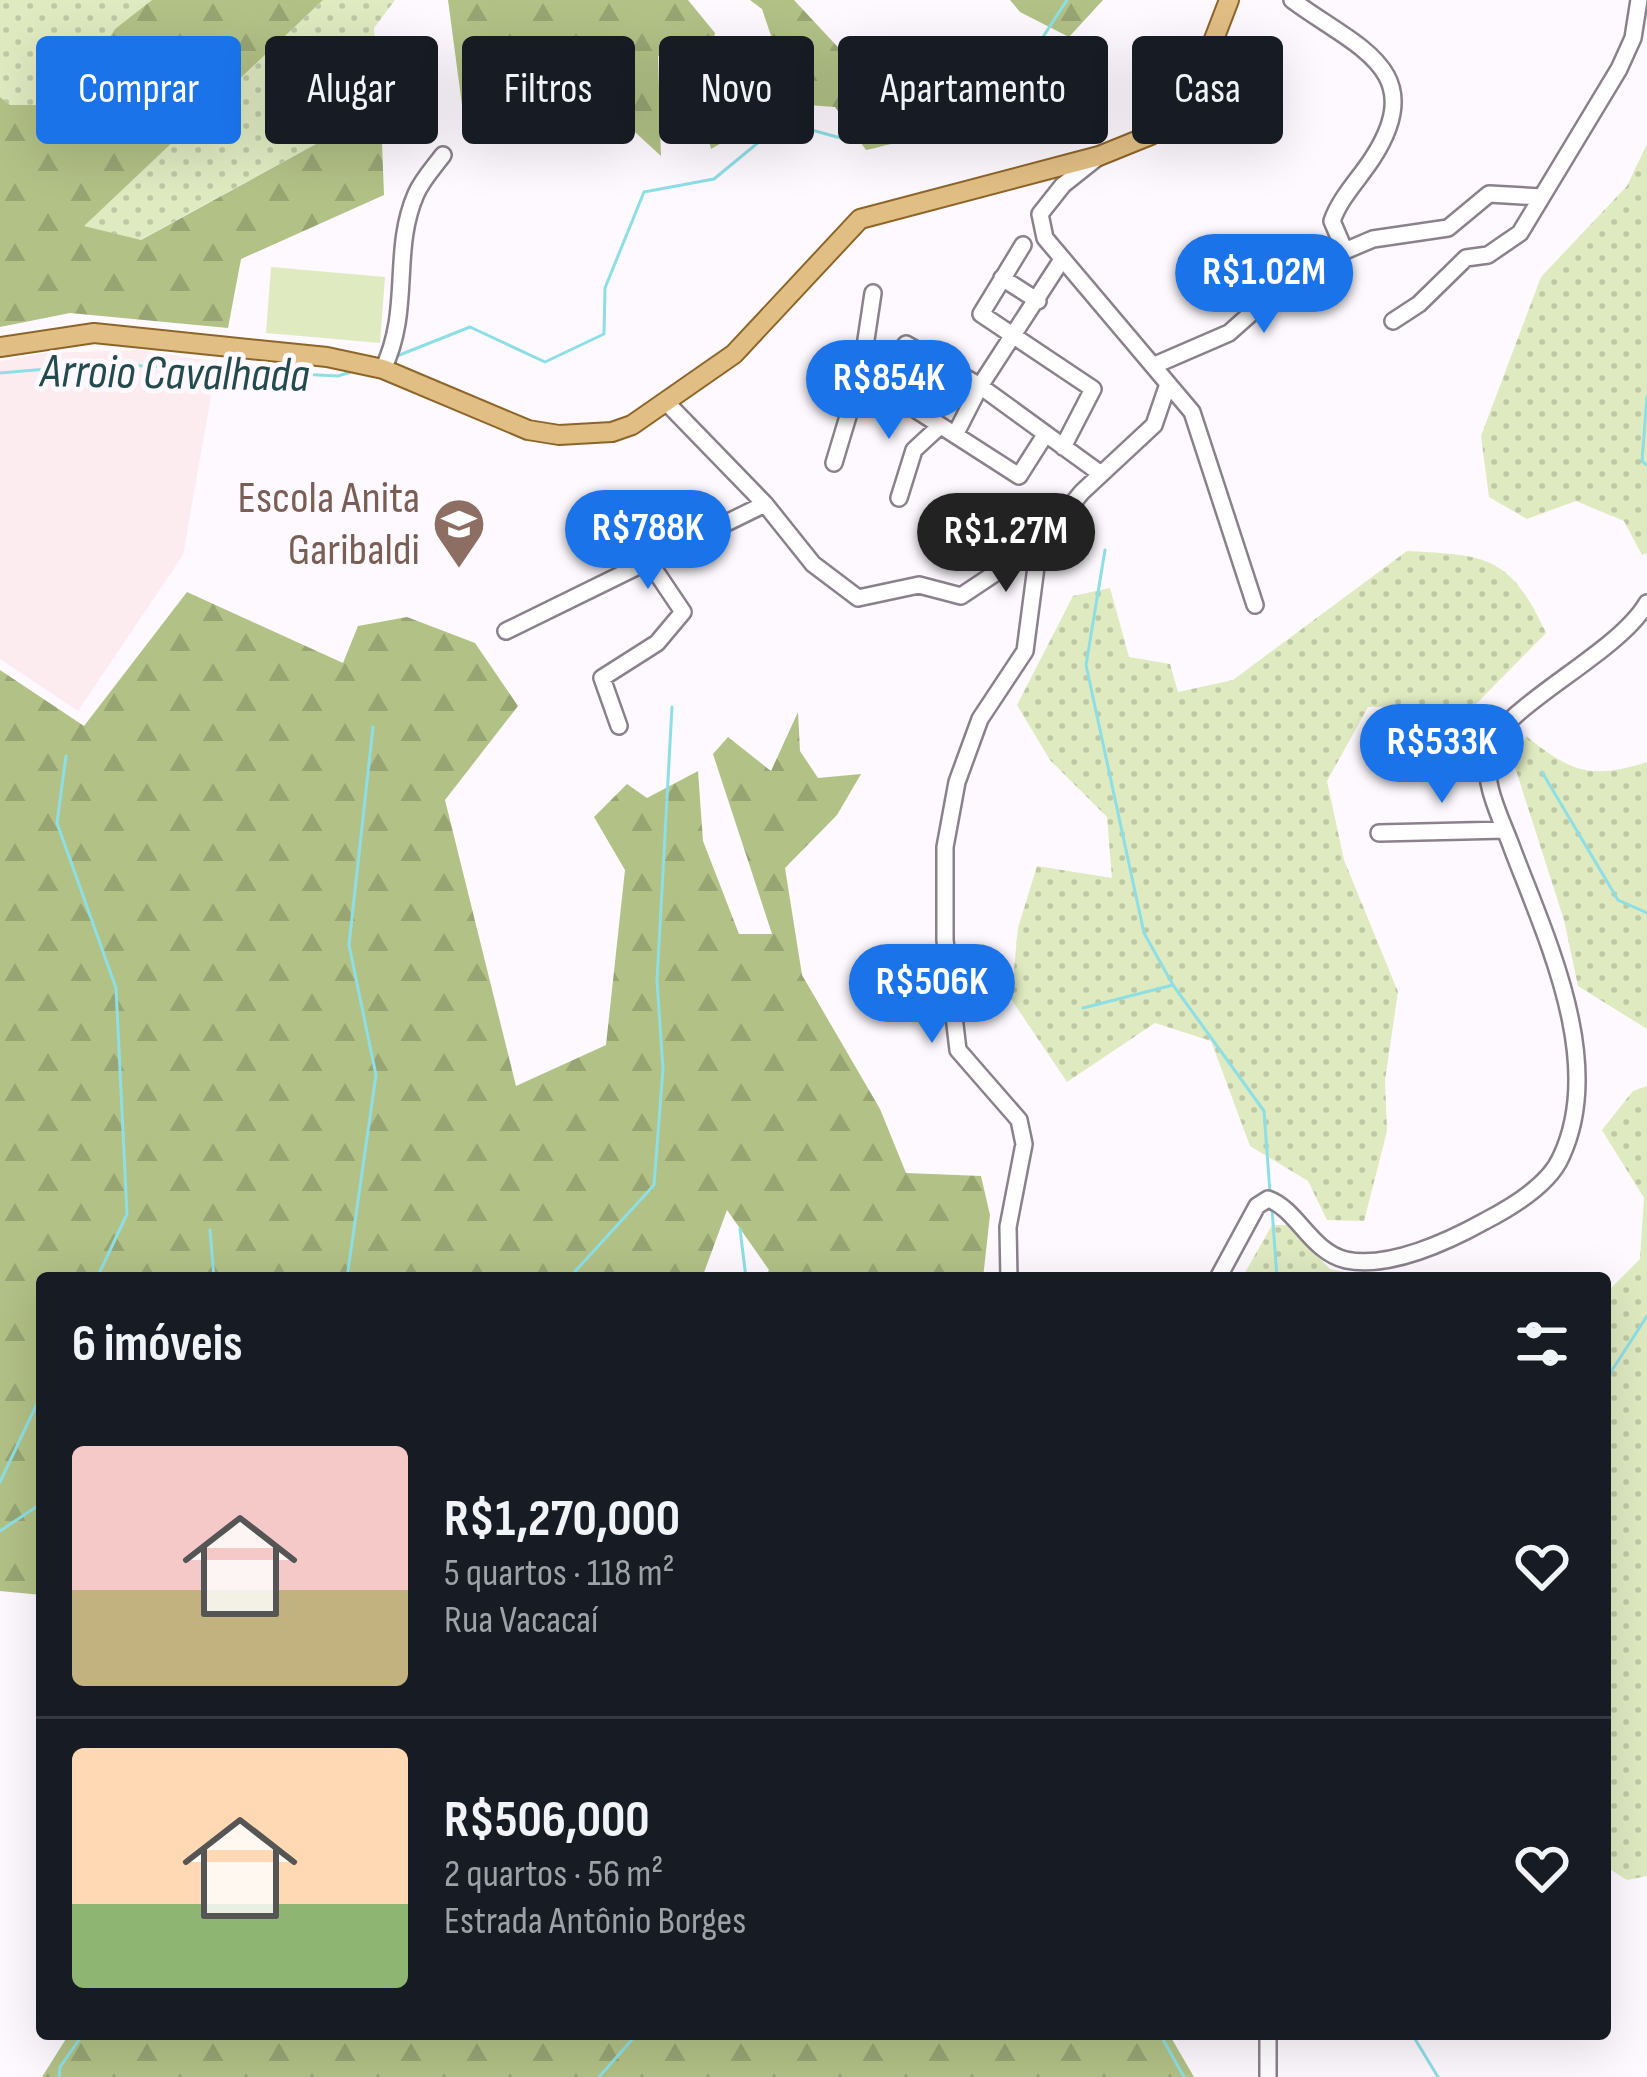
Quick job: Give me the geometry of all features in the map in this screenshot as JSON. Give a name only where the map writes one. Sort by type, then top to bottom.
[{"type":"main road","points":[[0,347],[94,333],[372,366],[529,430],[559,435],[611,432],[666,402],[734,354],[860,219],[1099,156],[1151,135],[1180,107],[1206,60],[1229,0]]},
{"type":"street","points":[[1292,0],[1346,34],[1392,76],[1396,103],[1391,124],[1332,221],[1344,249]]},
{"type":"street","points":[[1393,321],[1419,304],[1466,258],[1488,255],[1520,232],[1619,69],[1633,38],[1639,0]]},
{"type":"street","points":[[372,366],[401,326],[403,239],[416,191],[443,155]]},
{"type":"street","points":[[1099,156],[1063,185],[1040,214],[1045,238],[1192,412],[1255,605]]},
{"type":"street","points":[[1156,365],[1229,333],[1300,270],[1344,249],[1448,228],[1489,194],[1541,196]]},
{"type":"street","points":[[1023,244],[981,314],[1094,389],[1063,447]]},
{"type":"street","points":[[898,498],[914,450],[948,430],[1016,338],[1061,261]]},
{"type":"street","points":[[1002,278],[1038,301]]},
{"type":"street","points":[[834,463],[861,373],[873,293]]},
{"type":"street","points":[[861,373],[886,371],[904,344],[980,386],[1101,474]]},
{"type":"street","points":[[926,355],[908,404],[1018,476],[1045,435]]},
{"type":"street","points":[[666,402],[765,504],[813,564],[858,598],[919,585],[961,596],[1039,544],[1101,474],[1154,425],[1168,384]]},
{"type":"street","points":[[506,632],[765,504]]},
{"type":"street","points":[[1009,1272],[1008,1227],[1024,1144],[1019,1120],[958,1050],[945,940],[945,847],[957,782],[980,718],[1025,652],[1039,544]]},
{"type":"street","points":[[619,726],[602,678],[657,643],[683,612],[650,563]]},
{"type":"street","points":[[1222,1272],[1257,1206],[1268,1198],[1299,1230],[1343,1259],[1375,1258],[1443,1243],[1485,1221],[1552,1172],[1562,1156],[1574,1093],[1570,1029],[1490,782],[1487,755],[1495,735],[1583,667],[1638,619],[1647,603]]},
{"type":"street","points":[[1379,832],[1505,830]]},
{"type":"street","points":[[1268,2040],[1268,2077]]},
{"type":"shaded area","points":[[141,350],[217,362],[183,555],[78,711],[0,659],[0,361],[45,353]]},
{"type":"green space","points":[[0,0],[152,0],[111,36],[36,36],[36,105],[10,105],[0,97]]},
{"type":"green space","points":[[152,0],[323,0],[285,36],[265,36],[265,55],[241,78],[241,36],[111,36]]},
{"type":"green space","points":[[323,0],[395,0],[374,28],[375,36],[285,36]]},
{"type":"green space","points":[[448,0],[688,0],[715,33],[659,36],[661,156],[635,132],[635,36],[462,36],[462,105]]},
{"type":"green space","points":[[750,0],[794,0],[838,47],[838,111],[814,105],[814,36],[771,36],[762,9]]},
{"type":"green space","points":[[1010,0],[1103,0],[1070,36],[1020,12]]},
{"type":"green space","points":[[265,55],[265,144],[316,144],[140,240],[83,226],[170,144],[241,144],[241,77]]},
{"type":"green space","points":[[0,97],[10,105],[36,105],[36,144],[171,144],[84,226],[141,240],[316,144],[382,144],[384,195],[241,259],[228,328],[70,313],[0,327]]},
{"type":"green space","points":[[1647,144],[1647,553],[1642,555],[1624,521],[1576,501],[1527,519],[1489,497],[1481,436],[1541,277],[1627,186]]},
{"type":"green space","points":[[271,267],[385,277],[380,343],[266,333]]},
{"type":"green space","points":[[1407,551],[1477,558],[1493,565],[1520,588],[1546,633],[1475,705],[1368,707],[1327,781],[1344,860],[1398,992],[1385,1080],[1387,1131],[1364,1221],[1327,1220],[1308,1181],[1250,1146],[1211,1041],[1155,1023],[1067,1082],[1011,999],[1018,928],[1037,866],[1112,878],[1107,817],[1050,760],[1017,705],[1073,596],[1110,588],[1129,657],[1170,664],[1178,692],[1233,680]]},
{"type":"green space","points":[[187,592],[343,663],[358,626],[407,617],[475,643],[518,706],[445,800],[516,1086],[606,1045],[625,870],[594,817],[627,784],[647,798],[698,771],[703,841],[739,934],[772,934],[713,754],[728,737],[771,771],[798,712],[800,751],[818,778],[861,774],[837,815],[785,868],[802,975],[880,1109],[906,1173],[981,1176],[990,1215],[984,1272],[768,1272],[727,1210],[704,1272],[36,1272],[36,1594],[0,1591],[0,670],[84,726]]},
{"type":"green space","points":[[1526,736],[1556,758],[1582,769],[1610,771],[1647,762],[1647,1029],[1578,986],[1564,920],[1514,764]]},
{"type":"green space","points":[[1647,1086],[1647,1876],[1627,1880],[1611,1870],[1611,1288],[1640,1259],[1644,1198],[1602,1130],[1633,1091]]},
{"type":"green space","points":[[1272,1225],[1287,1225],[1330,1269],[1345,1272],[1245,1272]]},
{"type":"green space","points":[[65,2040],[1172,2040],[1194,2077],[42,2077]]},
{"type":"waterway","name":"Arroio Cavalhada","points":[[397,356],[470,327],[545,362],[604,334],[605,288],[644,192],[714,179],[783,122],[855,142],[913,132],[961,74],[1028,60],[1067,0]]},
{"type":"waterway","name":"Arroio Cavalhada","points":[[0,373],[105,364],[338,376],[354,371]]},
{"type":"waterway","points":[[1647,397],[1642,461],[1647,465]]},
{"type":"waterway","points":[[1105,550],[1086,665],[1144,933],[1173,985],[1264,1111],[1270,1193]]},
{"type":"waterway","points":[[574,1272],[654,1185],[663,1069],[657,981],[672,707]]},
{"type":"waterway","points":[[348,1272],[376,1075],[349,945],[373,727]]},
{"type":"waterway","points":[[66,756],[57,823],[116,988],[127,1214],[100,1272]]},
{"type":"waterway","points":[[1542,772],[1618,900],[1647,913]]},
{"type":"waterway","points":[[1083,1008],[1173,985]]},
{"type":"waterway","points":[[1272,1209],[1277,1272]]},
{"type":"waterway","points":[[740,1229],[745,1272]]},
{"type":"waterway","points":[[210,1230],[214,1272]]},
{"type":"waterway","points":[[1611,1372],[1647,1316]]},
{"type":"waterway","points":[[0,1482],[36,1406]]},
{"type":"waterway","points":[[0,1531],[36,1507]]},
{"type":"waterway","points":[[59,2077],[60,2067],[79,2040]]},
{"type":"waterway","points":[[599,2077],[632,2040]]},
{"type":"waterway","points":[[1163,2040],[1184,2077]]},
{"type":"waterway","points":[[1416,2040],[1438,2077]]},
{"type":"place","name":"Escola Anita Garibaldi","points":[[459,570]]}]
